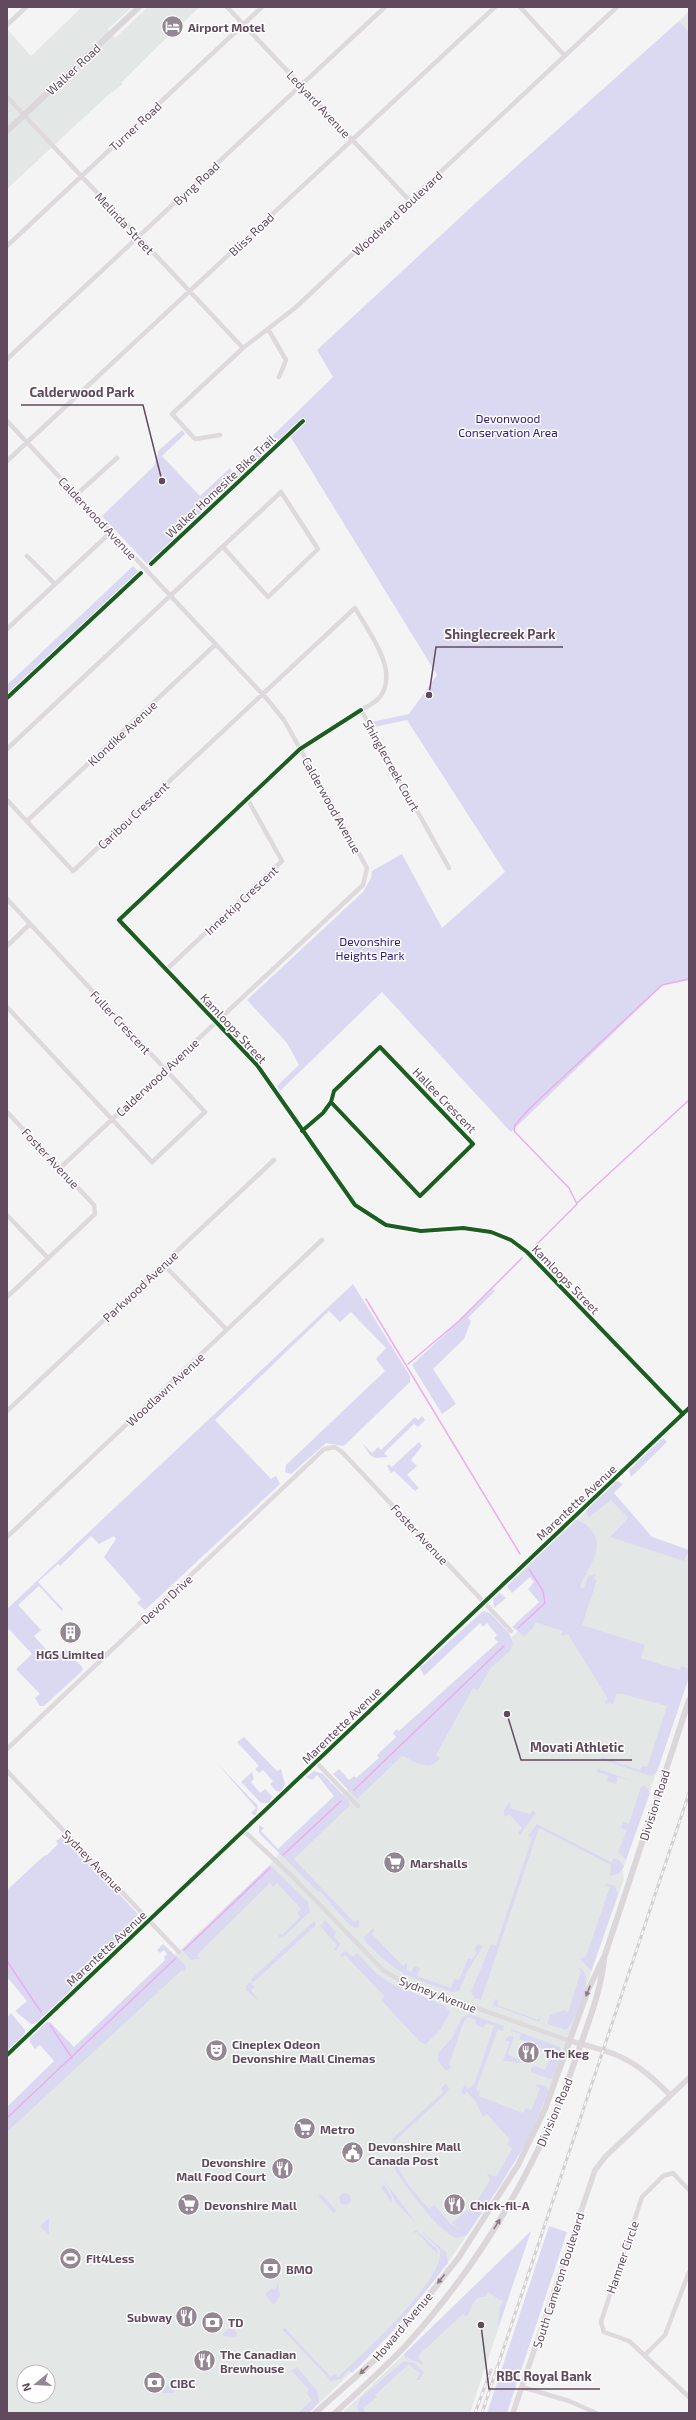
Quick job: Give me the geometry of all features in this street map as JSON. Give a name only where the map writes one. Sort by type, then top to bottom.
[{"type":"main road","name":"Walker Road","points":[[7,131],[139,7]]},
{"type":"main road","name":"Division Road","points":[[464,2248],[532,2139],[588,1990],[605,1956],[689,1700]]},
{"type":"main road","name":"Division Road","points":[[476,2257],[504,2213],[535,2158],[581,2044],[600,1986],[605,1956]]},
{"type":"main road","name":"Howard Avenue","points":[[315,2413],[384,2350],[464,2248]]},
{"type":"main road","name":"Howard Avenue","points":[[335,2413],[408,2343],[476,2257]]},
{"type":"street","points":[[7,25],[26,7]]},
{"type":"street","name":"Ledyard Avenue","points":[[227,7],[410,200]]},
{"type":"street","name":"Turner Road","points":[[7,246],[262,7]]},
{"type":"street","name":"Byng Road","points":[[7,359],[385,7]]},
{"type":"street","name":"Bliss Road","points":[[7,461],[495,7]]},
{"type":"street","points":[[520,7],[565,56]]},
{"type":"street","name":"Woodward Boulevard","points":[[220,435],[195,439],[172,414],[243,348],[295,308],[617,7]]},
{"type":"street","name":"Melinda Street","points":[[7,97],[243,348]]},
{"type":"street","points":[[268,329],[286,360],[278,377]]},
{"type":"street","name":"Calderwood Avenue","points":[[7,421],[263,694],[284,720],[366,868],[366,877],[363,885],[60,1168]]},
{"type":"street","points":[[76,495],[117,458]]},
{"type":"street","points":[[7,749],[282,492],[318,549],[268,597],[223,548]]},
{"type":"street","points":[[7,628],[111,532]]},
{"type":"street","points":[[27,556],[54,584]]},
{"type":"street","name":"Shinglecreek Court","points":[[263,694],[355,608],[381,652],[386,673],[386,686],[379,699],[361,710],[449,868]]},
{"type":"street","name":"Klondike Avenue","points":[[27,821],[216,644]]},
{"type":"street","name":"Caribou Crescent","points":[[7,800],[73,871],[263,694]]},
{"type":"street","name":"Kamloops Street","points":[[361,710],[300,749],[248,800],[119,920],[257,1065],[355,1205],[386,1224],[422,1231],[463,1228],[491,1232],[511,1240],[527,1252],[683,1414]]},
{"type":"street","name":"Innerkip Crescent","points":[[166,970],[282,861],[248,800]]},
{"type":"street","name":"Fuller Crescent","points":[[7,899],[205,1112],[152,1162],[7,1007]]},
{"type":"street","points":[[7,946],[30,924]]},
{"type":"street","name":"Hallee Crescent","points":[[302,1131],[322,1113],[331,1102],[334,1091],[380,1047],[473,1144],[420,1196],[331,1102]]},
{"type":"street","name":"Foster Avenue","points":[[7,1112],[94,1205],[95,1214],[48,1258]]},
{"type":"street","name":"Parkwood Avenue","points":[[7,1411],[274,1160]]},
{"type":"street","points":[[7,1215],[48,1258],[7,1297]]},
{"type":"street","name":"Woodlawn Avenue","points":[[7,1537],[322,1240]]},
{"type":"street","points":[[163,1264],[227,1330]]},
{"type":"street","name":"Marentette Avenue","points":[[7,2055],[689,1408]]},
{"type":"street","name":"Foster Avenue","points":[[324,1449],[335,1447],[342,1452],[511,1631]]},
{"type":"street","name":"Devon Drive","points":[[7,1749],[324,1449]]},
{"type":"street","points":[[316,1762],[358,1806]]},
{"type":"street","name":"Sydney Avenue","points":[[7,1770],[179,1952]]},
{"type":"street","name":"Sydney Avenue","points":[[244,1831],[293,1877],[384,1972],[403,1982],[570,2041],[629,2060],[646,2072],[670,2095]]},
{"type":"street","points":[[670,2095],[689,2078]]},
{"type":"street","name":"South Cameron Boulevard","points":[[513,2413],[595,2170],[606,2156],[670,2095]]},
{"type":"street","name":"Hamner Circle","points":[[689,2190],[673,2173],[662,2176],[642,2197],[601,2322],[604,2332],[629,2341],[689,2397]]},
{"type":"street","points":[[645,2355],[665,2334],[689,2272]]},
{"type":"street","points":[[522,2387],[569,2401],[596,2413]]},
{"type":"shaded area","points":[[82,7],[132,7],[108,29],[115,38],[148,7],[200,7],[121,83],[123,84],[107,96],[7,189],[7,29],[31,56]]},
{"type":"shaded area","points":[[689,11],[689,32],[679,21]]},
{"type":"shaded area","points":[[609,1489],[652,1537],[689,1550],[689,1677],[623,1869],[624,1879],[564,2050],[540,2113],[501,2184],[448,2263],[394,2331],[309,2413],[7,2413],[7,2113],[269,1866],[279,1853],[558,1594],[534,1560]]},
{"type":"shaded area","points":[[531,2231],[470,2413],[342,2413],[397,2361]]},
{"type":"green space","name":"Devonwood Conservation Area","points":[[679,21],[689,32],[689,980],[663,985],[511,1132],[382,992],[280,1091],[277,1086],[299,1065],[287,1043],[247,1000],[363,892],[371,878],[372,871],[402,854],[442,928],[505,872],[407,720],[374,727],[372,722],[409,714],[437,675],[290,436],[150,567],[102,516],[154,466],[159,450],[182,430],[185,434],[162,456],[200,496],[230,468],[233,474],[333,377],[317,350],[480,199]]},
{"type":"green space","points":[[133,566],[141,575],[7,700],[7,685]]},
{"type":"green space","points":[[353,1284],[410,1376],[410,1382],[346,1444],[343,1446],[326,1443],[291,1474],[285,1472],[286,1465],[385,1371],[376,1359],[386,1348],[351,1312],[340,1322],[329,1311],[215,1420],[271,1479],[276,1476],[280,1484],[145,1610],[137,1603],[141,1599],[104,1557],[116,1539],[114,1536],[99,1544],[91,1536],[60,1566],[58,1564],[38,1582],[63,1609],[62,1611],[39,1586],[18,1605],[41,1630],[34,1636],[54,1658],[65,1649],[83,1668],[82,1671],[44,1706],[40,1706],[35,1698],[40,1694],[16,1669],[32,1654],[9,1629],[7,1631],[7,1609]]},
{"type":"green space","points":[[493,1289],[495,1291],[468,1318],[471,1321],[464,1339],[433,1369],[456,1404],[442,1414],[412,1365]]},
{"type":"green space","points":[[422,1416],[425,1420],[418,1427],[414,1424],[384,1453],[388,1457],[375,1458],[370,1455],[362,1443],[372,1453],[378,1447],[381,1450],[415,1417],[418,1420]]},
{"type":"green space","points":[[663,1438],[667,1442],[631,1477],[629,1470]]},
{"type":"green space","points":[[419,1442],[422,1446],[411,1460],[417,1466],[407,1475],[419,1488],[415,1491],[394,1471],[391,1473],[387,1466],[389,1464],[392,1467]]},
{"type":"green space","points":[[617,1481],[623,1484],[614,1493],[652,1537],[689,1550],[684,1561],[610,1537],[628,1518],[611,1500],[588,1518],[586,1510]]},
{"type":"green space","points":[[576,1520],[583,1522],[589,1528],[595,1537],[597,1544],[594,1558],[580,1587],[584,1588],[588,1576],[596,1574],[594,1579],[597,1580],[582,1625],[645,1645],[641,1658],[679,1670],[682,1666],[689,1669],[689,1677],[657,1772],[651,1776],[600,1759],[602,1757],[640,1770],[642,1766],[647,1767],[667,1706],[622,1694],[616,1694],[613,1705],[610,1703],[606,1704],[604,1702],[608,1699],[568,1634],[561,1636],[562,1631],[535,1622],[533,1628],[524,1636],[512,1627],[539,1602],[528,1589],[534,1582],[530,1577],[512,1593],[507,1586]]},
{"type":"green space","points":[[500,1593],[506,1598],[494,1608],[493,1599]]},
{"type":"green space","points":[[483,1611],[490,1613],[509,1633],[513,1643],[511,1650],[491,1668],[478,1690],[473,1688],[436,1755],[440,1758],[436,1762],[427,1766],[402,1756],[357,1799],[333,1774],[339,1769],[349,1780],[354,1776],[356,1778],[379,1758],[377,1755],[396,1737],[393,1733],[397,1729],[399,1731],[498,1642],[494,1638],[497,1635],[487,1623],[483,1627],[480,1623],[424,1676],[420,1668]]},
{"type":"green space","points":[[244,1737],[277,1771],[281,1769],[285,1784],[281,1792],[276,1791],[270,1784],[273,1781],[263,1770],[259,1773],[255,1769],[259,1766],[237,1742]]},
{"type":"green space","points":[[216,1762],[258,1806],[256,1816],[251,1813],[256,1808]]},
{"type":"green space","points":[[597,1769],[638,1783],[618,1777],[616,1784],[607,1781],[608,1775],[597,1772]]},
{"type":"green space","points":[[314,1771],[323,1774],[349,1801],[350,1805],[294,1859],[354,1922],[358,1919],[359,1926],[356,1928],[350,1926],[320,1891],[318,1892],[259,1833],[259,1825],[264,1828],[261,1831],[278,1849],[334,1796],[317,1775],[312,1780],[306,1777]]},
{"type":"green space","points":[[252,1772],[254,1779],[251,1782],[260,1793],[265,1789],[272,1796],[270,1803],[261,1803],[241,1782]]},
{"type":"green space","points":[[645,1785],[650,1793],[626,1860],[618,1852],[627,1830],[621,1828],[623,1822],[629,1824],[641,1787]]},
{"type":"green space","points":[[510,1802],[510,1808],[530,1814],[533,1810],[536,1813],[520,1835],[518,1833],[522,1828],[509,1814],[505,1817],[504,1815],[504,1810]]},
{"type":"green space","points":[[537,1824],[611,1862],[614,1858],[620,1861],[624,1867],[618,1874],[610,1876],[611,1865],[539,1828],[481,2000],[474,1998],[471,1992],[491,1944],[496,1945],[532,1838],[528,1836]]},
{"type":"green space","points":[[64,1835],[140,1918],[137,1928],[35,2024],[31,2024],[15,2011],[27,2001],[7,1977],[7,1890],[45,1855],[46,1856],[58,1844],[56,1841]]},
{"type":"green space","points":[[270,1865],[308,1902],[310,1912],[282,1938],[279,1937],[277,1932],[282,1935],[300,1917],[297,1913],[301,1909],[277,1883],[273,1887],[270,1883],[197,1955],[200,1959],[191,1960],[182,1950]]},
{"type":"green space","points":[[606,1883],[615,1886],[618,1894],[591,1971],[580,1959],[586,1956],[610,1887],[605,1885]]},
{"type":"green space","points":[[325,1920],[336,1932],[334,1936],[340,1944],[336,1951],[334,1949],[337,1946],[320,1926]]},
{"type":"green space","points":[[314,1921],[316,1925],[253,1983],[250,1980]]},
{"type":"green space","points":[[373,1928],[375,1930],[372,1934],[403,1966],[407,1963],[407,1970],[411,1972],[414,1966],[420,1968],[417,1976],[451,1988],[454,1979],[459,1980],[468,1958],[472,1960],[477,1952],[474,1949],[478,1944],[483,1946],[467,1972],[459,1991],[453,1992],[415,1979],[396,1969],[387,1962],[366,1942],[364,1937]]},
{"type":"green space","points":[[163,1944],[185,1965],[186,1970],[184,1972],[182,1970],[7,2132],[7,2107],[54,2061],[40,2045],[35,2049],[30,2042],[30,2038],[47,2022],[50,2022],[74,2047],[165,1960],[164,1957],[167,1954],[164,1950],[160,1953],[157,1950]]},
{"type":"green space","points":[[345,1951],[353,1956],[357,1953],[377,1974],[390,1983],[445,2006],[450,2012],[441,2029],[426,2044],[420,2042],[381,2000],[384,1996],[345,1955],[342,1958],[340,1955]]},
{"type":"green space","points":[[577,1968],[582,1969],[586,1976],[586,1983],[577,2013],[566,2030],[547,2024],[550,2015],[564,2010],[568,2012],[581,1971]]},
{"type":"green space","points":[[250,1982],[255,1987],[251,1990],[259,2001],[246,1990],[246,1986]]},
{"type":"green space","points":[[495,1999],[498,2000],[497,2005],[538,2020],[541,2015],[539,2022],[493,2005]]},
{"type":"green space","points":[[11,2013],[25,2030],[25,2034],[7,2051],[7,2018]]},
{"type":"green space","points":[[470,2014],[504,2026],[503,2031],[498,2029],[476,2090],[480,2091],[479,2096],[523,2113],[526,2108],[531,2110],[540,2088],[535,2086],[537,2084],[546,2086],[549,2090],[528,2140],[501,2184],[467,2235],[457,2238],[449,2234],[431,2217],[412,2194],[392,2165],[395,2163],[410,2187],[429,2209],[434,2205],[451,2224],[461,2230],[452,2223],[476,2203],[490,2180],[487,2173],[496,2177],[512,2149],[507,2144],[510,2140],[487,2114],[483,2117],[476,2102],[467,2092],[463,2095],[461,2090],[465,2085],[468,2089],[474,2084],[494,2026],[487,2023],[483,2028],[475,2024],[476,2020],[468,2017],[464,2021],[449,2065],[452,2067],[446,2071],[438,2061],[438,2053],[452,2038],[462,2017]]},
{"type":"green space","points":[[511,2029],[560,2047],[562,2054],[553,2078],[549,2079],[531,2072],[531,2068],[535,2066],[545,2070],[551,2056],[546,2054],[548,2051],[519,2039],[521,2034],[511,2031]]},
{"type":"green space","points":[[509,2036],[514,2037],[508,2055],[522,2060],[521,2063],[503,2061],[510,2042],[505,2040]]},
{"type":"green space","points":[[446,2084],[449,2088],[447,2093],[394,2142],[392,2139],[443,2092],[441,2088]]},
{"type":"green space","points":[[382,2180],[394,2193],[418,2225],[396,2203],[388,2187]]},
{"type":"green space","points":[[385,2185],[392,2198],[391,2203],[381,2187]]},
{"type":"green space","points":[[345,2193],[349,2195],[351,2199],[349,2203],[345,2205],[341,2203],[339,2199],[341,2195]]},
{"type":"green space","points":[[321,2194],[337,2211],[333,2213],[318,2196]]},
{"type":"green space","points":[[49,2218],[49,2235],[40,2226]]},
{"type":"green space","points":[[549,2226],[567,2232],[507,2413],[487,2413]]},
{"type":"green space","points":[[416,2230],[436,2248],[438,2255],[417,2232],[412,2233]]},
{"type":"green space","points":[[421,2231],[446,2252],[448,2263],[378,2347],[352,2373],[349,2370],[341,2379],[331,2381],[282,2329],[285,2328],[331,2377],[335,2374],[338,2377],[400,2316],[430,2279],[438,2263],[440,2250]]},
{"type":"green space","points":[[531,2231],[498,2328],[500,2306],[503,2302],[488,2292],[485,2297],[478,2298],[476,2300],[466,2317],[463,2314],[418,2356],[424,2365],[405,2357],[404,2354]]},
{"type":"green space","points":[[276,2284],[278,2284],[280,2296],[274,2305],[265,2294],[272,2288],[274,2290],[277,2287]]},
{"type":"green space","points":[[231,2327],[237,2333],[236,2337],[223,2336],[223,2333]]},
{"type":"green space","points":[[404,2361],[414,2363],[424,2372],[420,2380],[416,2380],[420,2374],[409,2364],[375,2395],[377,2397],[363,2408],[365,2413],[359,2413],[357,2407],[360,2398]]},
{"type":"green space","points":[[297,2367],[317,2391],[319,2402],[309,2413],[298,2413],[312,2400],[306,2393],[309,2390],[292,2371],[287,2373]]},
{"type":"green space","points":[[170,2382],[176,2387],[174,2393],[161,2393]]},
{"type":"waterway","points":[[536,1245],[577,1204],[569,1188],[514,1131],[515,1125],[529,1109],[662,985],[689,979]]},
{"type":"waterway","points":[[577,1203],[689,1100]]},
{"type":"waterway","points":[[408,1364],[459,1321],[522,1258]]},
{"type":"waterway","points":[[366,1299],[520,1554]]},
{"type":"waterway","points":[[518,1628],[545,1603],[543,1591],[529,1569]]},
{"type":"waterway","points":[[354,1790],[504,1646]]},
{"type":"waterway","points":[[283,1855],[341,1801]]},
{"type":"waterway","points":[[184,1950],[270,1868]]},
{"type":"waterway","points":[[7,2118],[176,1958]]},
{"type":"waterway","points":[[7,1961],[41,2012]]},
{"type":"waterway","points":[[50,2025],[72,2058]]},
{"type":"railway","points":[[482,2413],[689,1793]]},
{"type":"railway","points":[[475,2413],[491,2370]]},
{"type":"cycle path","name":"Walker Homesite Bike Trail","points":[[151,564],[303,421]]},
{"type":"cycle path","points":[[7,698],[141,573]]},
{"type":"cycle path","points":[[361,710],[300,749],[119,920],[257,1065],[355,1205],[386,1225],[421,1231],[463,1228],[491,1232],[511,1240],[527,1252],[683,1414]]},
{"type":"cycle path","points":[[302,1131],[323,1113],[331,1102],[334,1091],[380,1047],[473,1144],[420,1196],[331,1102]]},
{"type":"cycle path","points":[[7,2055],[689,1408]]},
{"type":"place","name":"Airport Motel","points":[[173,27]]},
{"type":"place","name":"Calderwood Park","points":[[162,481]]},
{"type":"place","name":"Shinglecreek Park","points":[[429,695]]},
{"type":"place","name":"HGS Limited","points":[[70,1633]]},
{"type":"place","name":"Movati Athletic","points":[[507,1714]]},
{"type":"place","name":"Marshalls","points":[[395,1863]]},
{"type":"place","name":"Cineplex Odeon Devonshire Mall Cinemas","points":[[216,2051]]},
{"type":"place","name":"The Keg","points":[[528,2053]]},
{"type":"place","name":"Metro","points":[[304,2129]]},
{"type":"place","name":"Devonshire Mall Canada Post","points":[[352,2153]]},
{"type":"place","name":"Devonshire Mall Food Court","points":[[282,2169]]},
{"type":"place","name":"Devonshire Mall","points":[[188,2205]]},
{"type":"place","name":"Chick-fil-A","points":[[455,2205]]},
{"type":"place","name":"Fit4Less","points":[[71,2258]]},
{"type":"place","name":"BMO","points":[[270,2269]]},
{"type":"place","name":"Subway","points":[[187,2317]]},
{"type":"place","name":"TD","points":[[213,2322]]},
{"type":"place","name":"RBC Royal Bank","points":[[481,2325]]},
{"type":"place","name":"The Canadian Brewhouse","points":[[205,2361]]},
{"type":"place","name":"CIBC","points":[[154,2383]]},
{"type":"park label","name":"Devonshire Heights Park","points":[[370,948]]}]
